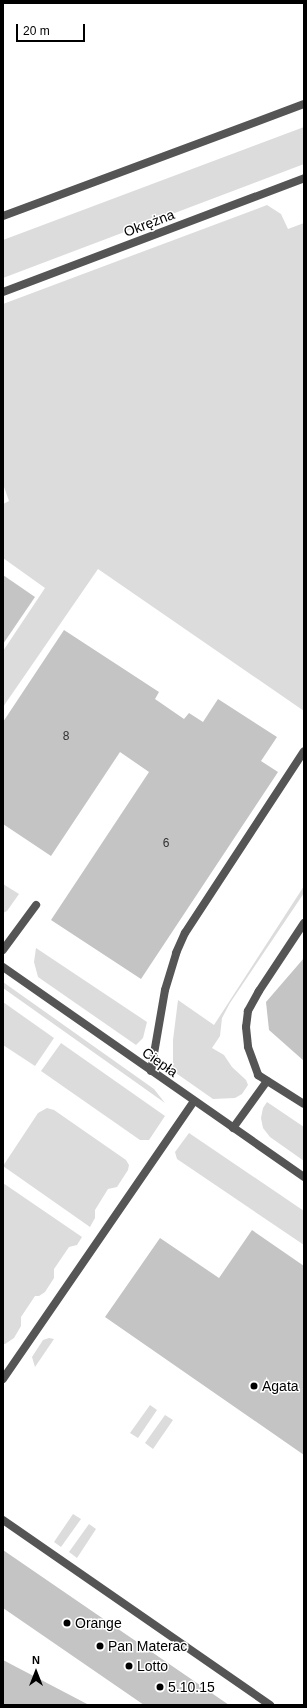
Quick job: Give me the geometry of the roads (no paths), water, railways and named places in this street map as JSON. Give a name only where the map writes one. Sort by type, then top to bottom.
[{"type":"street","points":[[3,216],[304,104]]},
{"type":"street","name":"Okrężna","points":[[3,292],[304,178]]},
{"type":"street","points":[[151,1072],[170,968],[185,933],[304,751]]},
{"type":"street","points":[[3,950],[36,905]]},
{"type":"street","points":[[304,923],[259,991],[248,1012],[246,1027],[248,1047],[258,1075],[304,1104]]},
{"type":"street","name":"Ciepła","points":[[3,967],[151,1072],[304,1177]]},
{"type":"street","points":[[233,1128],[267,1082]]},
{"type":"street","points":[[3,1379],[194,1101]]},
{"type":"street","points":[[3,1520],[270,1705]]},
{"type":"place","name":"Agata","points":[[254,1386]]},
{"type":"place","name":"Orange","points":[[67,1623]]},
{"type":"place","name":"Pan Materac","points":[[100,1646]]},
{"type":"place","name":"Lotto","points":[[129,1666]]},
{"type":"place","name":"5.10.15","points":[[160,1687]]}]
